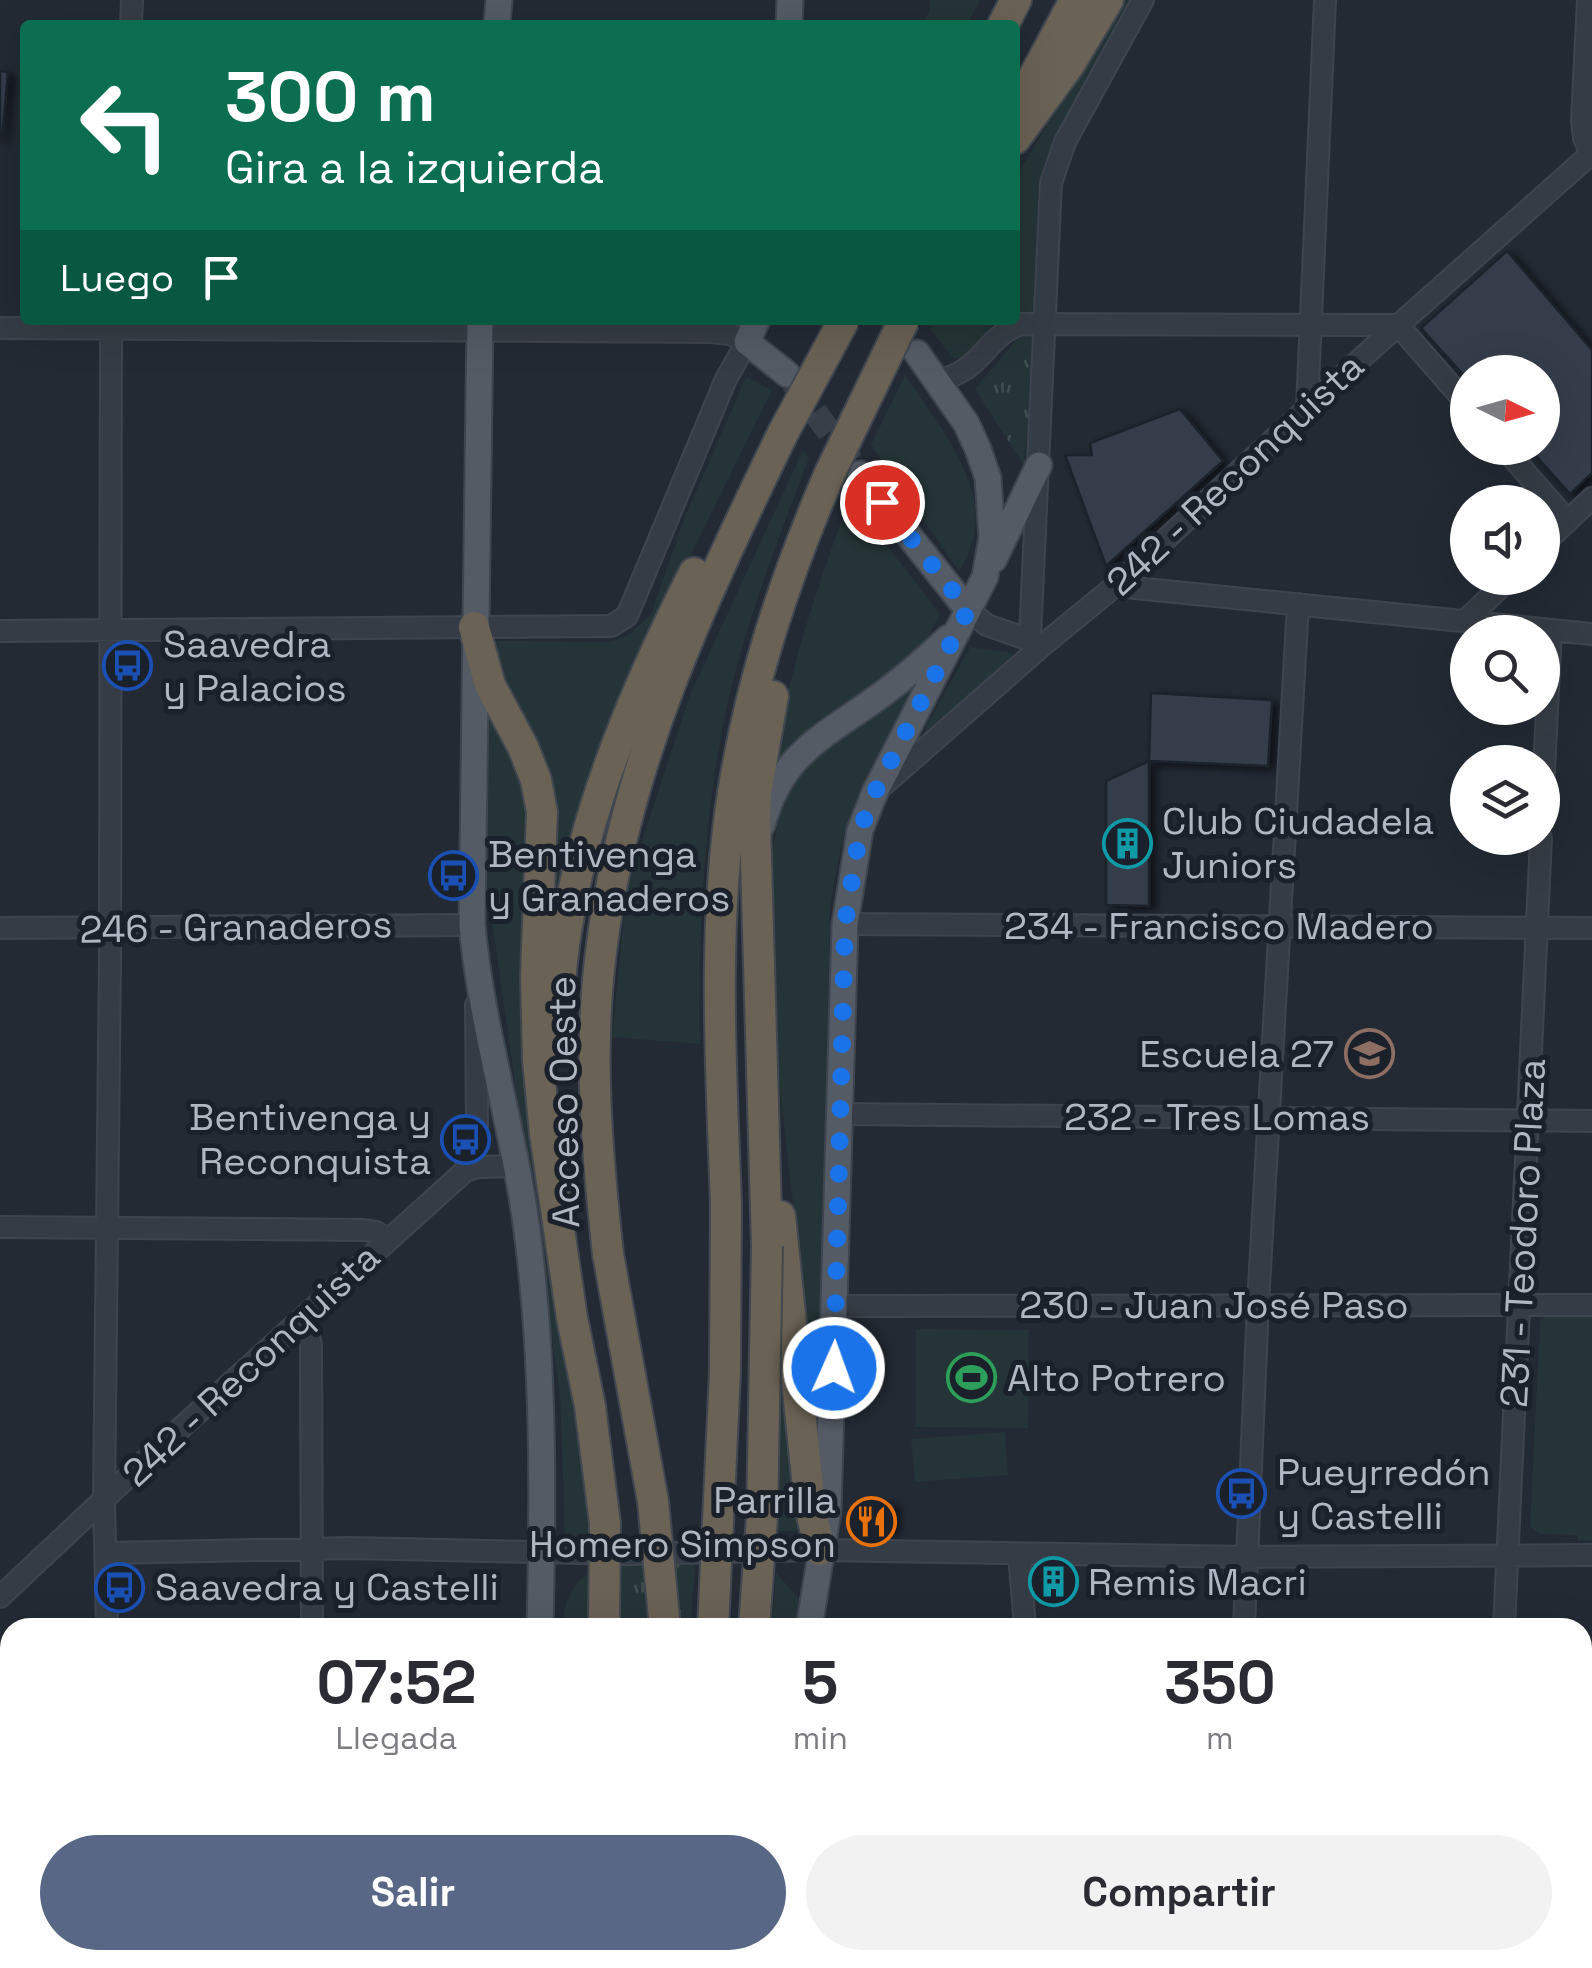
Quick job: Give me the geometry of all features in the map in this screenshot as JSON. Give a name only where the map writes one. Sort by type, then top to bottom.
[{"type":"highway","points":[[1020,103],[1075,0]]},
{"type":"highway","points":[[1020,132],[1069,65],[1108,0]]},
{"type":"highway","name":"Acceso Oeste","points":[[664,1618],[653,1500],[608,1254],[598,1155],[595,1058],[600,955],[610,890],[646,745],[680,654],[783,433],[841,325]]},
{"type":"highway","points":[[714,1618],[726,1372],[720,1012],[732,796],[763,653],[788,571],[809,522],[845,474],[902,325]]},
{"type":"highway","points":[[558,1207],[555,1057],[566,926],[578,870],[602,788],[658,646],[729,512],[764,473]]},
{"type":"highway","points":[[755,1618],[762,1516],[767,1246],[756,793],[766,726],[809,522]]},
{"type":"highway","points":[[474,626],[490,685],[536,780],[542,812],[536,976],[538,1060],[604,1524],[604,1618]]},
{"type":"highway","points":[[760,1022],[810,1507],[820,1550]]},
{"type":"main road","points":[[480,325],[472,924],[529,1244],[537,1324],[540,1618]]},
{"type":"main road","points":[[752,331],[787,374]]},
{"type":"main road","points":[[917,353],[966,424],[988,478],[992,537],[985,577]]},
{"type":"main road","points":[[811,1618],[828,1511],[845,924],[860,830],[875,792],[1017,517],[1039,465]]},
{"type":"main road","points":[[845,474],[963,620]]},
{"type":"main road","points":[[755,854],[770,797],[796,758],[826,731],[888,690],[963,620]]},
{"type":"street","points":[[963,620],[1036,641],[1051,183],[1056,162],[1143,0]]},
{"type":"street","points":[[1307,408],[1325,0]]},
{"type":"street","points":[[1588,0],[1582,122],[1591,155]]},
{"type":"street","name":"242 - Reconquista","points":[[875,792],[1036,641],[1115,586],[1398,325],[1591,155]]},
{"type":"street","points":[[1020,324],[1398,325],[1450,384]]},
{"type":"street","points":[[0,328],[83,325]]},
{"type":"street","points":[[107,1618],[104,1501],[111,325]]},
{"type":"street","points":[[480,325],[730,334],[752,331]]},
{"type":"street","points":[[936,381],[963,373],[1006,330],[1018,325]]},
{"type":"street","points":[[0,631],[620,623],[627,616],[726,379],[752,331]]},
{"type":"street","points":[[1519,465],[1567,520]]},
{"type":"street","points":[[1560,527],[1592,498]]},
{"type":"street","points":[[1115,586],[1450,618]]},
{"type":"street","points":[[1471,615],[1492,595]]},
{"type":"street","points":[[1245,1618],[1258,1304],[1298,604]]},
{"type":"street","points":[[1560,631],[1592,634]]},
{"type":"street","name":"231 - Teodoro Plaza","points":[[1505,1618],[1540,855]]},
{"type":"street","name":"246 - Granaderos","points":[[0,928],[472,924]]},
{"type":"street","name":"234 - Francisco Madero","points":[[845,924],[1592,928]]},
{"type":"street","points":[[465,1172],[476,1126],[476,963]]},
{"type":"street","name":"232 - Tres Lomas","points":[[842,1114],[1592,1121]]},
{"type":"street","points":[[465,1172],[478,1167],[516,1166]]},
{"type":"street","name":"242 - Reconquista","points":[[0,1597],[465,1172]]},
{"type":"street","points":[[0,1228],[364,1230],[388,1239]]},
{"type":"street","name":"230 - Juan José Paso","points":[[836,1306],[1592,1305]]},
{"type":"street","points":[[304,1318],[311,1346],[312,1618]]},
{"type":"street","points":[[106,1553],[312,1549],[542,1553],[820,1550],[1248,1557],[1592,1555]]},
{"type":"street","points":[[1019,1554],[1025,1618]]},
{"type":"green space","points":[[929,0],[980,0],[970,20],[925,20]]},
{"type":"green space","points":[[1121,0],[1133,0],[1048,162],[1037,311],[1020,316],[1020,171]]},
{"type":"green space","points":[[932,325],[1007,325],[970,362],[952,357],[930,329]]},
{"type":"green space","points":[[1036,331],[1024,465],[975,389],[1023,332]]},
{"type":"green space","points":[[905,375],[951,444],[973,494],[976,520],[972,545],[959,571],[871,445]]},
{"type":"green space","points":[[746,377],[772,390],[651,636],[544,1060],[546,821],[494,654],[497,641],[611,642],[629,635],[651,614],[683,522]]},
{"type":"green space","points":[[803,450],[809,458],[746,633],[718,752],[702,899],[700,1044],[612,1037],[627,886],[690,695]]},
{"type":"green space","points":[[850,498],[940,614],[925,643],[879,687],[824,717],[775,758],[806,626]]},
{"type":"green space","points":[[970,647],[1008,652],[1016,658],[930,737],[925,735],[926,726]]},
{"type":"green space","points":[[931,664],[878,754],[852,810],[830,909],[820,1502],[773,1005],[771,871],[778,818],[793,781],[807,764]]},
{"type":"green space","points":[[485,706],[530,793],[589,1543],[565,1536],[560,1394],[481,847]]},
{"type":"green space","points":[[780,1314],[804,1531],[775,1531]]},
{"type":"green space","points":[[1546,1316],[1592,1316],[1592,1541],[1578,1541],[1577,1535],[1539,1534],[1530,1526],[1540,1321]]},
{"type":"green space","name":"Alto Potrero","points":[[916,1329],[1029,1330],[1028,1428],[915,1427]]},
{"type":"green space","points":[[1005,1432],[1008,1475],[915,1482],[911,1439]]},
{"type":"green space","points":[[615,1558],[696,1558],[691,1618],[615,1618]]},
{"type":"green space","points":[[591,1572],[587,1618],[564,1618],[570,1596],[578,1582]]},
{"type":"green space","points":[[776,1573],[799,1598],[798,1618],[773,1618]]},
{"type":"building","points":[[0,71],[8,72],[2,140],[0,140]]},
{"type":"building","points":[[1507,251],[1592,350],[1592,473],[1570,494],[1544,465],[1560,465],[1560,355],[1450,355],[1450,360],[1421,328]]},
{"type":"building","points":[[1180,409],[1223,461],[1106,566],[1065,455],[1092,455],[1090,443]]},
{"type":"building","points":[[1151,693],[1272,700],[1268,766],[1149,761]]},
{"type":"building","name":"Club Ciudadela Juniors","points":[[1149,761],[1149,906],[1106,905],[1106,781]]},
{"type":"building","points":[[862,1503],[893,1503],[893,1530],[862,1530]]},
{"type":"building","name":"Remis Macri","points":[[1046,1568],[1064,1568],[1065,1585],[1052,1586],[1053,1595],[1041,1595],[1040,1578]]},
{"type":"tunnel","points":[[793,382],[860,474]]},
{"type":"place","name":"Saavedra y Palacios","points":[[128,666]]},
{"type":"place","name":"Club Ciudadela Juniors","points":[[1127,843]]},
{"type":"place","name":"Bentivenga y Granaderos","points":[[453,876]]},
{"type":"place","name":"Escuela 27","points":[[1369,1054]]},
{"type":"place","name":"Bentivenga y Reconquista","points":[[466,1139]]},
{"type":"place","name":"Alto Potrero","points":[[972,1378]]},
{"type":"place","name":"Pueyrredón y Castelli","points":[[1242,1494]]},
{"type":"place","name":"Parrilla Homero Simpson","points":[[871,1522]]},
{"type":"place","name":"Remis Macri","points":[[1053,1582]]},
{"type":"place","name":"Saavedra y Castelli","points":[[120,1587]]},
{"type":"route","points":[[834,1368],[845,924],[850,875],[860,830],[875,792],[968,610],[882,502]]}]
